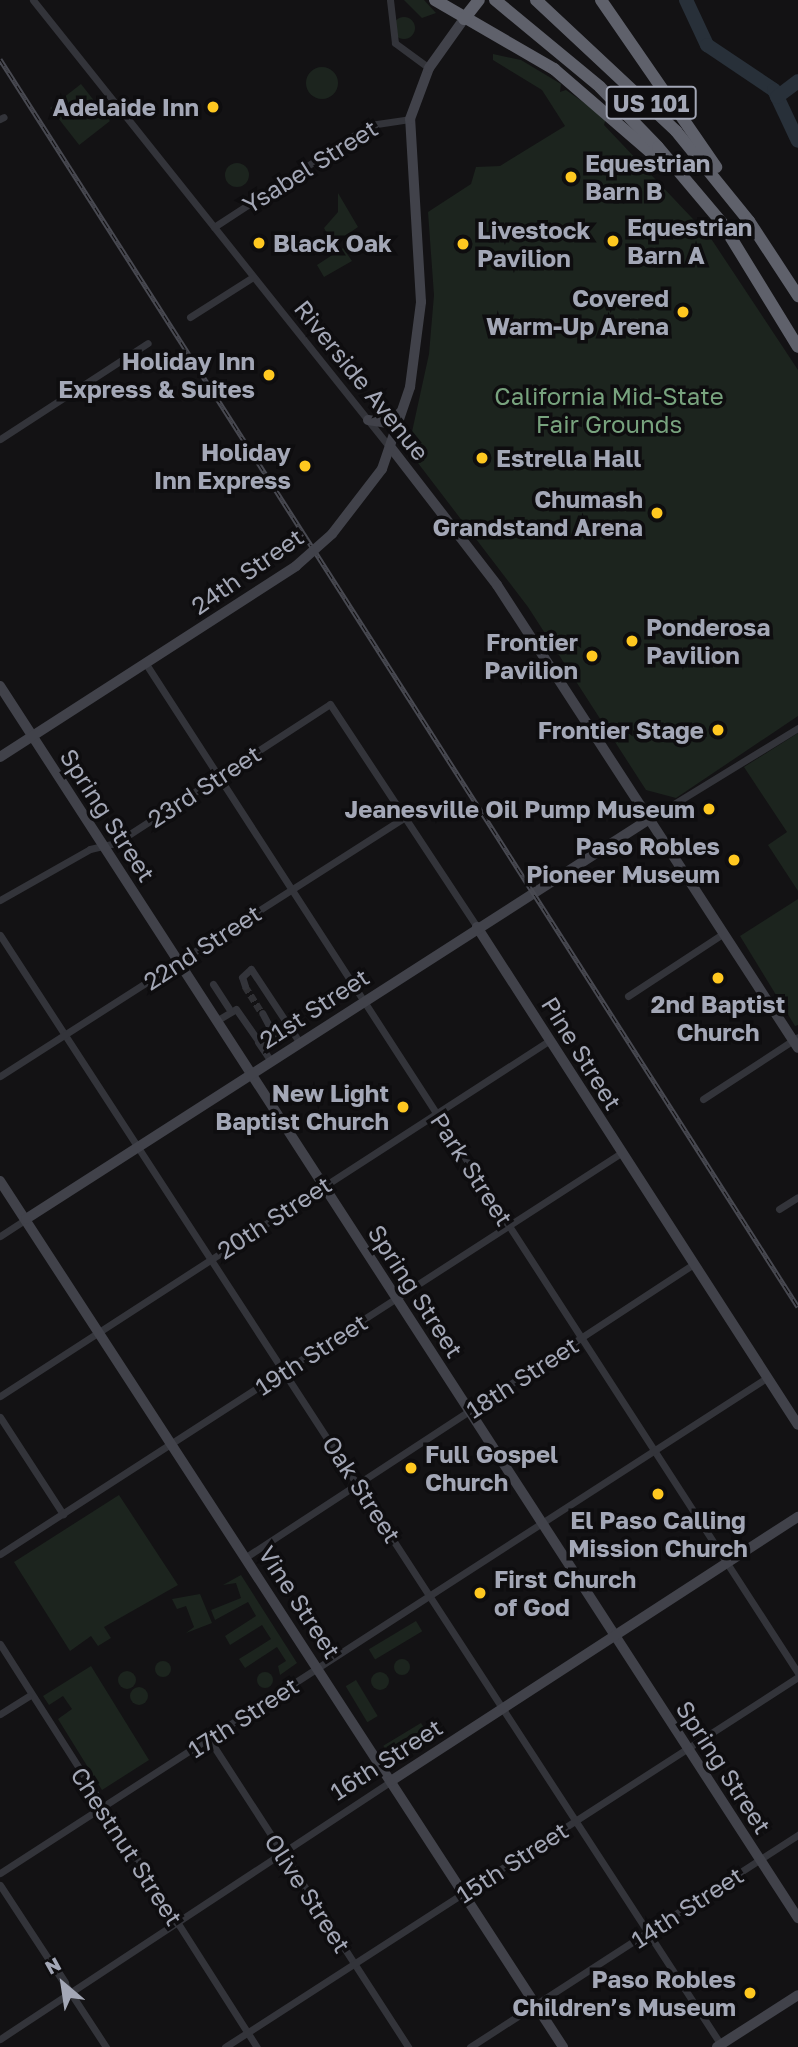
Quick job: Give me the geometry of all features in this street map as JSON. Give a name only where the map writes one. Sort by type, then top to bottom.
[{"type":"highway","points":[[435,0],[596,101],[722,223]]},
{"type":"highway","points":[[464,19],[479,0]]},
{"type":"highway","name":"US 101","points":[[495,0],[600,87],[722,223],[798,347]]},
{"type":"highway","name":"US 101","points":[[537,0],[640,92],[749,221],[798,296]]},
{"type":"highway","points":[[601,0],[749,221]]},
{"type":"main road","name":"24th Street","points":[[0,757],[296,566],[332,534],[392,449],[404,409],[421,302],[410,119],[429,68],[464,19]]},
{"type":"main road","points":[[368,420],[388,423],[404,409]]},
{"type":"main road","name":"Riverside Avenue","points":[[392,449],[497,585],[796,1042]]},
{"type":"main road","name":"Spring Street","points":[[0,686],[798,1918]]},
{"type":"main road","name":"21st Street","points":[[26,1219],[477,927],[651,818]]},
{"type":"main road","name":"Pine Street","points":[[477,927],[692,1265],[798,1425]]},
{"type":"main road","name":"Vine Street","points":[[0,1181],[563,2047]]},
{"type":"main road","name":"16th Street","points":[[391,1781],[798,1517]]},
{"type":"main road","points":[[719,2046],[798,1995]]},
{"type":"street","name":"Riverside Avenue","points":[[33,0],[392,449]]},
{"type":"street","points":[[390,0],[395,43],[429,68]]},
{"type":"street","name":"Ysabel Street","points":[[214,227],[370,125],[410,119]]},
{"type":"street","points":[[190,317],[253,277]]},
{"type":"street","points":[[0,439],[148,343]]},
{"type":"street","name":"Park Street","points":[[146,664],[798,1675]]},
{"type":"street","name":"23rd Street","points":[[0,900],[103,847],[330,704]]},
{"type":"street","name":"Pine Street","points":[[330,704],[477,927]]},
{"type":"street","points":[[651,818],[798,728]]},
{"type":"street","name":"22nd Street","points":[[0,1076],[403,818]]},
{"type":"street","points":[[628,996],[724,933]]},
{"type":"street","name":"Oak Street","points":[[0,935],[286,1370],[719,2046]]},
{"type":"street","points":[[245,986],[244,973],[251,969],[300,1042]]},
{"type":"street","points":[[213,984],[231,1012]]},
{"type":"street","points":[[216,1021],[238,1011],[271,1061]]},
{"type":"street","points":[[258,1041],[270,1043],[275,1037],[262,1013]]},
{"type":"street","name":"20th Street","points":[[0,1396],[550,1040]]},
{"type":"street","points":[[703,1099],[796,1042]]},
{"type":"street","name":"19th Street","points":[[0,1554],[621,1153]]},
{"type":"street","points":[[779,1209],[798,1197]]},
{"type":"street","name":"21st Street","points":[[0,1236],[26,1219]]},
{"type":"street","name":"18th Street","points":[[246,1557],[692,1265]]},
{"type":"street","name":"17th Street","points":[[0,1873],[768,1377]]},
{"type":"street","points":[[0,1417],[63,1514]]},
{"type":"street","name":"Chestnut Street","points":[[0,1644],[29,1696],[257,2047]]},
{"type":"street","name":"15th Street","points":[[225,2047],[798,1675]]},
{"type":"street","points":[[0,1714],[29,1696]]},
{"type":"street","name":"Olive Street","points":[[209,1739],[408,2047]]},
{"type":"street","name":"16th Street","points":[[0,2039],[175,1921],[391,1781]]},
{"type":"street","name":"14th Street","points":[[470,2047],[798,1835]]},
{"type":"street","points":[[0,1885],[106,2047]]},
{"type":"green space","points":[[404,0],[424,0],[436,13],[422,18]]},
{"type":"green space","points":[[404,17],[412,20],[415,28],[412,36],[404,39],[396,36],[393,28],[396,20]]},
{"type":"green space","name":"California Mid-State Fair Grounds","points":[[493,54],[521,60],[561,84],[560,92],[566,90],[606,118],[604,125],[710,237],[798,370],[798,716],[676,798],[646,790],[528,607],[408,450],[429,354],[434,295],[428,212],[471,184],[476,167],[500,166],[565,126],[542,90],[493,60]]},
{"type":"green space","points":[[322,67],[333,72],[338,83],[333,94],[322,99],[311,94],[306,83],[311,72]]},
{"type":"green space","points":[[81,84],[110,121],[79,145],[50,108]]},
{"type":"green space","points":[[237,163],[248,170],[249,175],[242,186],[237,187],[226,180],[225,175],[232,164]]},
{"type":"green space","points":[[338,193],[358,227],[333,244],[324,228],[338,212]]},
{"type":"green space","points":[[343,248],[352,261],[324,277],[317,265]]},
{"type":"green space","points":[[798,733],[798,891],[768,845],[787,832],[744,767]]},
{"type":"green space","points":[[798,899],[798,1025],[795,1026],[740,936]]},
{"type":"green space","points":[[119,1495],[178,1585],[104,1627],[111,1638],[98,1646],[91,1636],[70,1651],[14,1562]]},
{"type":"green space","points":[[241,1575],[297,1663],[280,1675],[278,1666],[286,1661],[277,1647],[245,1668],[239,1659],[271,1639],[262,1625],[230,1645],[225,1636],[256,1616],[248,1602],[215,1620],[211,1610],[241,1598],[236,1583],[223,1585]]},
{"type":"green space","points":[[200,1594],[212,1623],[186,1633],[194,1627],[186,1606],[177,1609],[172,1599]]},
{"type":"green space","points":[[416,1621],[422,1631],[375,1660],[369,1649]]},
{"type":"green space","points":[[402,1659],[408,1661],[408,1673],[402,1675],[396,1673],[394,1667],[396,1661]]},
{"type":"green space","points":[[160,1661],[166,1661],[171,1669],[169,1675],[160,1677],[155,1672],[155,1666]]},
{"type":"green space","points":[[91,1666],[149,1760],[102,1790],[58,1719],[72,1709],[63,1696],[49,1705],[43,1696]]},
{"type":"green space","points":[[127,1671],[133,1674],[136,1680],[133,1686],[127,1689],[121,1686],[118,1680],[121,1674]]},
{"type":"green space","points":[[265,1672],[271,1674],[271,1686],[265,1688],[259,1686],[257,1680],[259,1674]]},
{"type":"green space","points":[[380,1672],[386,1675],[389,1681],[386,1687],[380,1690],[374,1687],[371,1681],[374,1675]]},
{"type":"green space","points":[[356,1680],[378,1716],[367,1722],[346,1686]]},
{"type":"green space","points":[[139,1687],[145,1690],[148,1696],[145,1702],[139,1705],[133,1702],[130,1696],[133,1690]]},
{"type":"green space","points":[[421,1723],[430,1738],[392,1760],[383,1746]]},
{"type":"waterway","points":[[686,0],[707,45],[774,90],[798,141]]},
{"type":"waterway","points":[[777,97],[798,81]]},
{"type":"tunnel","points":[[245,986],[262,1013]]},
{"type":"railway","points":[[0,59],[798,1307]]},
{"type":"place","name":"Adelaide Inn","points":[[213,107]]},
{"type":"place","name":"Equestrian Barn B","points":[[571,177]]},
{"type":"place","name":"Equestrian Barn A","points":[[613,241]]},
{"type":"place","name":"Black Oak","points":[[259,243]]},
{"type":"place","name":"Livestock Pavilion","points":[[463,244]]},
{"type":"place","name":"Covered Warm-Up Arena","points":[[683,312]]},
{"type":"place","name":"Holiday Inn Express & Suites","points":[[269,375]]},
{"type":"place","name":"Estrella Hall","points":[[482,458]]},
{"type":"place","name":"Holiday Inn Express","points":[[305,466]]},
{"type":"place","name":"Chumash Grandstand Arena","points":[[657,513]]},
{"type":"place","name":"Ponderosa Pavilion","points":[[632,641]]},
{"type":"place","name":"Frontier Pavilion","points":[[592,656]]},
{"type":"place","name":"Frontier Stage","points":[[718,730]]},
{"type":"place","name":"Jeanesville Oil Pump Museum","points":[[709,809]]},
{"type":"place","name":"Paso Robles Pioneer Museum","points":[[734,860]]},
{"type":"place","name":"2nd Baptist Church","points":[[718,978]]},
{"type":"place","name":"New Light Baptist Church","points":[[403,1107]]},
{"type":"place","name":"Full Gospel Church","points":[[411,1468]]},
{"type":"place","name":"El Paso Calling Mission Church","points":[[658,1494]]},
{"type":"place","name":"First Church of God","points":[[480,1593]]},
{"type":"place","name":"Paso Robles Children’s Museum","points":[[750,1993]]}]
